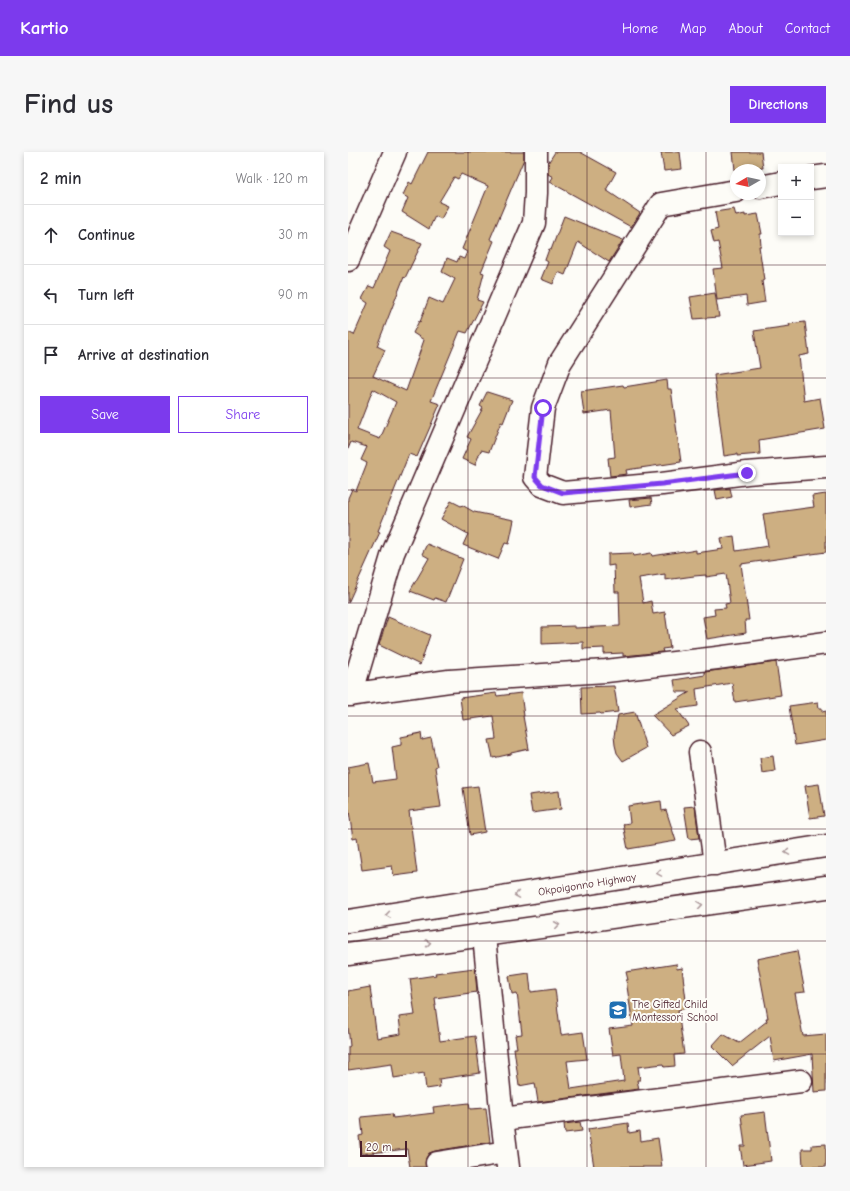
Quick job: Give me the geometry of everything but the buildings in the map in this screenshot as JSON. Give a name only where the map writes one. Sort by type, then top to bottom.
[{"type":"street","points":[[348,260],[395,152]]},
{"type":"street","points":[[536,152],[534,223],[393,553],[350,695],[449,681],[606,671],[826,643]]},
{"type":"street","points":[[814,178],[826,176]]},
{"type":"street","points":[[766,186],[778,184]]},
{"type":"street","points":[[730,192],[661,204],[560,363],[543,408],[535,477],[542,485],[563,493],[662,484],[747,473],[826,467]]},
{"type":"street","points":[[700,752],[715,864]]},
{"type":"street","name":"Okpoigonno Highway","points":[[348,922],[826,846]]},
{"type":"street","points":[[348,954],[826,887]]},
{"type":"street","points":[[438,1163],[507,1159],[484,936]]},
{"type":"street","points":[[502,1119],[801,1081]]},
{"type":"place","name":"The Gifted Child Montessori School","points":[[618,1010]]},
{"type":"route","points":[[543,408],[535,477],[542,485],[563,493],[662,484],[747,473]]}]
